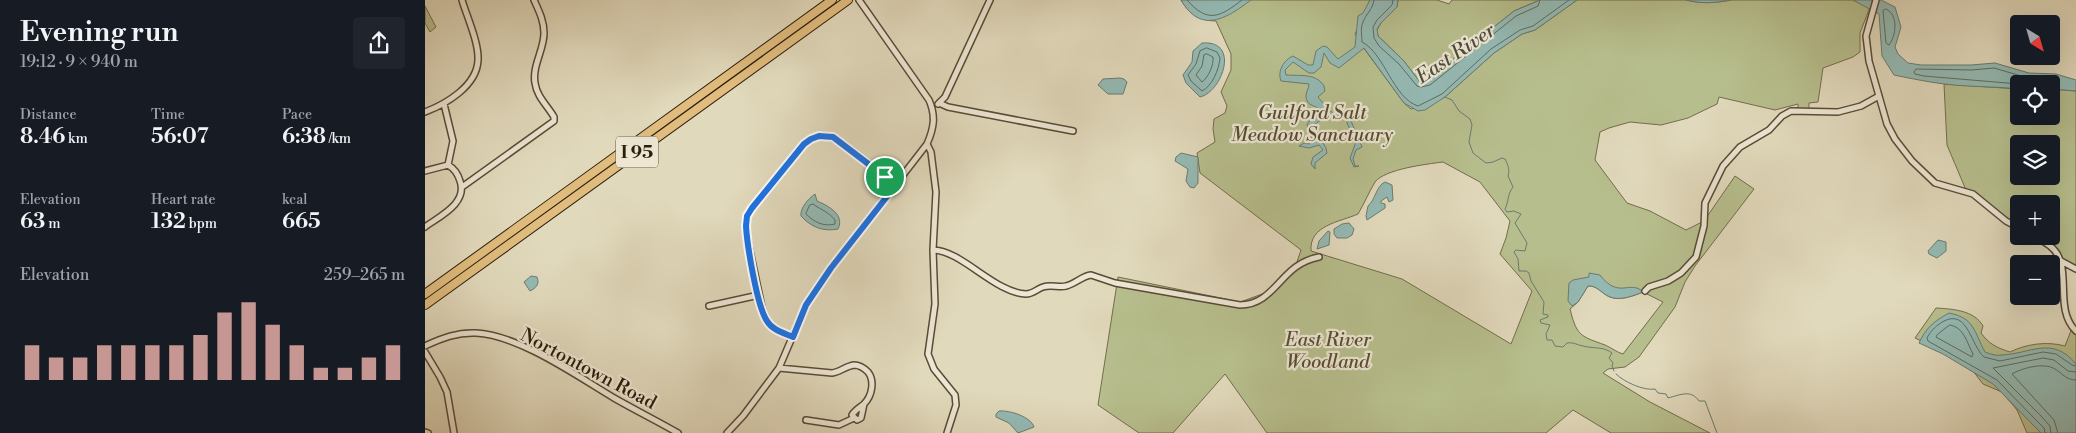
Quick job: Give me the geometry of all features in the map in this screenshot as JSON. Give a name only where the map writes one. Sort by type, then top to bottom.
[{"type":"highway","name":"I 95","points":[[425,294],[832,0]]},
{"type":"highway","name":"I 95","points":[[425,305],[848,0]]},
{"type":"street","points":[[425,112],[444,104],[471,79],[478,64],[478,54],[462,0]]},
{"type":"street","points":[[462,187],[554,121],[554,117],[541,98],[535,84],[535,74],[544,32],[542,19],[534,0]]},
{"type":"street","points":[[727,433],[771,381],[779,368],[806,305],[831,268],[927,144],[933,126],[933,108],[859,0]]},
{"type":"street","points":[[933,108],[945,97],[990,0]]},
{"type":"street","points":[[1876,0],[1866,36],[1869,61],[1887,124],[1895,139],[1930,180],[1941,186],[1973,194],[2010,223]]},
{"type":"street","points":[[1645,291],[1649,287],[1668,281],[1681,273],[1696,257],[1703,233],[1705,203],[1723,166],[1740,147],[1769,130],[1782,116],[1791,110],[1838,112],[1861,106],[1879,96]]},
{"type":"street","points":[[939,103],[949,107],[1073,131]]},
{"type":"street","points":[[444,104],[448,113],[453,140],[448,165]]},
{"type":"street","points":[[793,337],[771,326],[763,312],[747,237],[747,216],[752,208],[804,144],[819,136],[833,137],[896,185]]},
{"type":"street","points":[[927,144],[931,152],[936,192],[933,250],[935,304],[928,354],[934,369],[955,395],[956,405],[947,433]]},
{"type":"street","points":[[425,171],[448,165]]},
{"type":"street","points":[[425,228],[454,205],[460,196],[462,187],[457,173],[448,165]]},
{"type":"street","points":[[2048,245],[2061,261],[2076,269]]},
{"type":"street","points":[[933,250],[938,250],[959,259],[990,280],[1022,294],[1029,294],[1045,286],[1069,285],[1091,275],[1115,282],[1240,305],[1261,301],[1293,268],[1305,261],[1319,257]]},
{"type":"street","points":[[2061,261],[2064,309],[2069,322],[2076,331]]},
{"type":"street","points":[[709,306],[759,295]]},
{"type":"street","name":"Nortontown Road","points":[[425,346],[447,336],[462,333],[483,334],[504,340],[562,366],[678,433]]},
{"type":"street","points":[[425,352],[447,392],[454,433]]},
{"type":"street","points":[[779,368],[832,374],[849,366],[856,365],[863,367],[872,380],[871,391],[864,404],[852,415],[854,418],[839,425],[806,420]]},
{"type":"green space","name":"Guilford Salt Meadow Sanctuary","points":[[1181,0],[1370,0],[1355,34],[1404,103],[1411,109],[1445,97],[1494,53],[1522,34],[1535,30],[1577,0],[1686,0],[1709,3],[1731,0],[1853,0],[1870,7],[1860,33],[1860,52],[1853,57],[1823,68],[1818,102],[1809,103],[1809,111],[1798,111],[1798,104],[1775,110],[1719,97],[1717,104],[1688,118],[1661,125],[1630,122],[1600,132],[1595,160],[1627,203],[1650,211],[1686,230],[1704,221],[1735,176],[1754,189],[1695,266],[1685,282],[1675,307],[1639,357],[1625,367],[1608,369],[1603,373],[1650,402],[1710,433],[1611,433],[1573,410],[1546,433],[1267,433],[1225,374],[1173,433],[1139,433],[1098,405],[1118,277],[1240,302],[1265,293],[1297,262],[1301,250],[1200,173],[1197,153],[1215,142],[1214,119],[1225,113],[1227,106],[1221,92],[1231,70],[1231,54],[1216,21],[1205,20],[1196,16]],"holes":[[[1443,162],[1480,182],[1510,221],[1500,254],[1532,291],[1511,344],[1402,279],[1311,251],[1312,242],[1320,230],[1335,222],[1358,214],[1375,182],[1380,177],[1397,170]],[[1588,286],[1594,287],[1607,296],[1614,298],[1627,298],[1643,292],[1663,302],[1623,354],[1585,337],[1575,325],[1570,309],[1578,302]]]},
{"type":"green space","points":[[1398,0],[1437,0],[1449,4],[1452,0],[1540,0],[1514,11],[1426,81],[1420,82],[1403,60],[1378,36],[1377,30],[1381,23],[1397,7]]},
{"type":"green space","points":[[425,6],[436,27],[430,32],[425,23]]},
{"type":"green space","points":[[1944,84],[2010,88],[2010,125],[2060,125],[2060,90],[2076,91],[2076,271],[2061,261],[2060,255],[2045,245],[2060,245],[2060,195],[2010,195],[2010,222],[1966,190],[1947,145]]},
{"type":"green space","points":[[1936,308],[1962,311],[1974,317],[1983,326],[1981,333],[1990,343],[2010,352],[2037,344],[2065,346],[2072,328],[2076,332],[2076,433],[2027,433],[2017,410],[2002,392],[1983,384],[1973,371],[1947,353],[1915,338]]},
{"type":"water","points":[[1181,0],[1251,0],[1224,17],[1206,20],[1197,17],[1189,11]]},
{"type":"water","points":[[1370,0],[1398,0],[1397,7],[1377,29],[1378,36],[1403,60],[1420,82],[1426,81],[1514,11],[1540,0],[1577,0],[1535,30],[1522,34],[1494,53],[1445,97],[1425,110],[1418,111],[1404,103],[1364,48],[1339,68],[1330,63],[1324,53],[1321,67],[1314,73],[1309,73],[1293,62],[1285,70],[1286,75],[1307,76],[1317,79],[1324,86],[1325,91],[1318,97],[1329,110],[1334,114],[1349,111],[1353,114],[1351,121],[1362,147],[1356,150],[1353,159],[1355,166],[1359,166],[1354,167],[1350,158],[1356,142],[1347,123],[1347,117],[1323,118],[1313,126],[1327,153],[1315,163],[1315,169],[1311,164],[1313,157],[1323,150],[1319,145],[1309,148],[1299,146],[1313,141],[1307,125],[1313,117],[1322,114],[1322,111],[1306,100],[1309,84],[1281,81],[1280,73],[1284,63],[1293,56],[1308,65],[1313,65],[1316,51],[1323,46],[1327,47],[1338,59],[1355,47],[1358,16],[1363,13]]},
{"type":"water","points":[[1686,0],[1731,0],[1709,3]]},
{"type":"water","points":[[1853,0],[1881,0],[1895,7],[1901,27],[1895,47],[1898,54],[1908,63],[1921,65],[1971,65],[1995,63],[2029,73],[2059,75],[2010,75],[2010,88],[1949,85],[1894,75],[1882,56],[1879,14]]},
{"type":"water","points":[[1202,43],[1214,44],[1221,49],[1224,57],[1224,67],[1221,77],[1215,86],[1208,93],[1200,97],[1186,83],[1183,75],[1192,62],[1193,51]]},
{"type":"water","points":[[2060,75],[2076,80],[2076,91],[2060,90]]},
{"type":"water","points":[[1120,78],[1127,82],[1123,94],[1108,94],[1098,85],[1103,79]]},
{"type":"water","points":[[1181,153],[1198,157],[1198,183],[1194,188],[1190,187],[1186,181],[1188,169],[1175,161],[1176,157]]},
{"type":"water","points":[[1385,182],[1392,185],[1393,200],[1389,202],[1387,197],[1381,201],[1381,203],[1385,204],[1385,208],[1367,220],[1368,206],[1380,186]]},
{"type":"water","points":[[815,194],[817,201],[831,208],[838,215],[840,224],[838,229],[827,230],[818,228],[801,216],[805,204]]},
{"type":"water","points":[[1349,223],[1354,229],[1352,235],[1347,238],[1337,238],[1334,234],[1334,229],[1342,224]]},
{"type":"water","points":[[1328,231],[1330,232],[1329,245],[1317,249],[1319,241]]},
{"type":"water","points":[[1938,240],[1946,242],[1946,251],[1937,258],[1929,254],[1928,251]]},
{"type":"water","points":[[1589,273],[1600,275],[1613,286],[1619,288],[1633,287],[1643,292],[1627,298],[1614,298],[1607,296],[1594,287],[1588,286],[1578,302],[1572,306],[1568,301],[1569,283],[1573,280],[1589,277]]},
{"type":"water","points":[[531,276],[537,277],[538,284],[530,291],[524,282]]},
{"type":"water","points":[[1949,313],[1958,315],[1969,322],[1987,353],[1993,355],[2012,354],[2050,348],[2067,355],[2076,364],[2076,433],[2041,433],[1993,384],[1943,354],[1919,343],[1931,325]]},
{"type":"water","points":[[999,411],[1019,415],[1029,420],[1034,427],[1018,433],[1009,423],[996,417]]},
{"type":"waterway","points":[[1445,97],[1452,100],[1459,111],[1470,119],[1472,125],[1469,142],[1473,153],[1486,163],[1502,158],[1507,163],[1508,176],[1513,187],[1505,209],[1507,212],[1514,211],[1521,214],[1515,223],[1527,243],[1525,251],[1516,250],[1514,252],[1518,259],[1519,271],[1529,273],[1531,281],[1544,302],[1543,314],[1548,315],[1548,317],[1540,320],[1541,323],[1550,325],[1546,334],[1547,340],[1552,340],[1555,346],[1563,347],[1567,343],[1572,343],[1609,351],[1612,353],[1609,358],[1613,363],[1614,371]]},
{"type":"waterway","points":[[1616,374],[1634,385],[1645,389],[1655,389],[1658,393],[1666,394],[1668,398],[1689,394],[1696,397],[1699,401],[1705,401],[1717,433]]},
{"type":"route","points":[[819,136],[833,137],[885,177],[896,185],[831,268],[806,305],[793,337],[771,326],[763,312],[747,237],[747,216],[752,208],[804,144],[819,136]]},
{"type":"water label","name":"East River","points":[[1455,53]]},
{"type":"park label","name":"East River Woodland","points":[[1328,350]]}]
